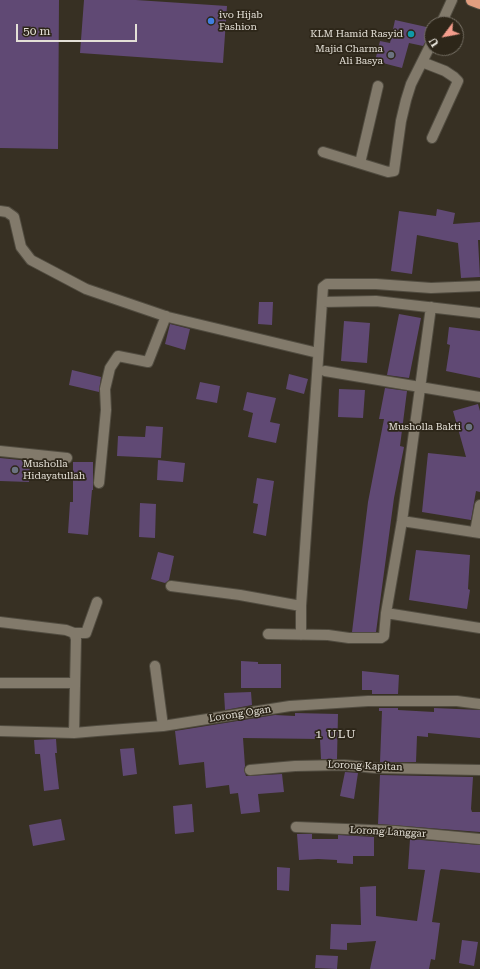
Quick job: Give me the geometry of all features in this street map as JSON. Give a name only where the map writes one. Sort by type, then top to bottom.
[{"type":"highway","points":[[472,0],[480,3]]},
{"type":"street","points":[[445,16],[452,0]]},
{"type":"street","points":[[324,152],[388,172],[394,171],[396,168],[401,121],[406,100],[411,84],[425,56]]},
{"type":"street","points":[[422,62],[445,71],[458,81],[432,138]]},
{"type":"street","points":[[360,163],[378,86]]},
{"type":"street","points":[[0,211],[7,212],[14,217],[21,247],[31,260],[38,266],[86,289],[166,316],[318,353]]},
{"type":"street","points":[[301,635],[301,606],[318,353],[324,287],[327,284],[376,284],[431,288],[480,286]]},
{"type":"street","points":[[376,284],[376,301]]},
{"type":"street","points":[[322,302],[376,301],[480,313]]},
{"type":"street","points":[[268,634],[328,634],[349,638],[383,638],[402,521],[431,307]]},
{"type":"street","points":[[99,483],[106,410],[105,389],[110,368],[118,356],[148,362],[166,316]]},
{"type":"street","points":[[325,371],[480,397]]},
{"type":"street","points":[[0,451],[67,458]]},
{"type":"street","points":[[402,521],[478,532],[480,505]]},
{"type":"street","points":[[171,586],[240,595],[301,606]]},
{"type":"street","points":[[0,622],[66,630],[74,633],[86,633],[96,602]]},
{"type":"street","points":[[386,613],[480,628]]},
{"type":"street","points":[[74,633],[76,639],[74,733]]},
{"type":"street","points":[[155,666],[163,726]]},
{"type":"street","points":[[0,683],[74,683]]},
{"type":"street","name":"Lorong Ogan","points":[[0,731],[74,733],[163,726],[290,706],[368,701],[457,701],[480,704]]},
{"type":"street","name":"Lorong Kapitan","points":[[250,770],[295,766],[344,765],[376,768],[480,770]]},
{"type":"street","name":"Lorong Langgar","points":[[296,827],[395,831],[480,838]]},
{"type":"building","points":[[0,0],[59,0],[58,149],[0,148]]},
{"type":"building","points":[[84,0],[136,0],[227,6],[223,63],[80,53]]},
{"type":"building","points":[[395,20],[424,26],[424,44],[423,46],[409,43],[402,68],[375,61],[380,41],[390,43]]},
{"type":"building","points":[[437,209],[455,213],[453,224],[480,222],[480,240],[478,240],[480,277],[461,278],[458,243],[417,235],[412,274],[391,271],[399,211],[436,216]]},
{"type":"building","points":[[259,302],[273,302],[272,325],[258,324]]},
{"type":"building","points":[[399,314],[421,318],[409,378],[387,375]]},
{"type":"building","points":[[344,321],[370,323],[367,363],[341,361]]},
{"type":"building","points":[[170,324],[190,329],[185,350],[165,344]]},
{"type":"building","points":[[449,327],[480,331],[480,378],[446,371],[450,345],[447,344]]},
{"type":"building","points":[[72,370],[101,377],[99,392],[69,385]]},
{"type":"building","points":[[289,374],[308,379],[304,394],[286,389]]},
{"type":"building","points":[[200,382],[220,386],[217,403],[196,399]]},
{"type":"building","points":[[385,388],[407,391],[400,446],[404,447],[394,498],[376,632],[352,632],[368,502],[384,419],[379,419]]},
{"type":"building","points":[[339,389],[365,390],[363,418],[338,417]]},
{"type":"building","points":[[247,392],[276,398],[270,422],[280,424],[276,443],[248,437],[253,413],[243,410]]},
{"type":"building","points":[[478,404],[480,411],[480,492],[476,491],[471,520],[422,512],[428,453],[466,457],[453,411]]},
{"type":"building","points":[[146,426],[163,427],[161,458],[117,456],[118,436],[145,437]]},
{"type":"building","name":"Musholla Hidayatullah","points":[[0,458],[30,461],[29,482],[0,481]]},
{"type":"building","points":[[158,460],[185,463],[183,482],[157,480]]},
{"type":"building","points":[[73,462],[93,462],[93,490],[88,535],[68,533],[70,502],[73,502]]},
{"type":"building","points":[[257,478],[274,481],[266,536],[253,533],[258,504],[253,503]]},
{"type":"building","points":[[140,503],[156,504],[155,538],[139,537]]},
{"type":"building","points":[[416,550],[470,555],[468,589],[470,590],[467,609],[409,600]]},
{"type":"building","points":[[158,552],[174,556],[169,580],[165,583],[151,579]]},
{"type":"building","points":[[241,661],[258,662],[258,664],[281,664],[281,688],[241,688]]},
{"type":"building","points":[[362,671],[399,675],[398,694],[372,694],[372,690],[362,690]]},
{"type":"building","points":[[251,692],[252,705],[225,710],[224,693]]},
{"type":"building","points":[[379,708],[398,708],[398,710],[434,712],[434,708],[480,710],[480,738],[428,733],[428,737],[417,736],[416,762],[380,762],[382,711],[379,711]]},
{"type":"building","points":[[295,713],[338,714],[337,759],[321,759],[320,739],[243,738],[244,770],[246,776],[282,774],[284,792],[258,794],[260,812],[241,814],[238,793],[230,794],[229,785],[206,788],[204,762],[179,765],[175,731],[275,715],[295,716]]},
{"type":"building","points":[[56,739],[57,753],[55,753],[59,789],[44,791],[40,754],[35,754],[34,740]]},
{"type":"building","points":[[134,748],[137,774],[123,776],[120,749]]},
{"type":"building","points":[[345,772],[358,773],[354,799],[340,796]]},
{"type":"building","points":[[380,775],[473,777],[471,809],[472,812],[480,812],[480,832],[378,824]]},
{"type":"building","points":[[192,804],[194,832],[175,834],[173,806]]},
{"type":"building","points":[[61,819],[65,840],[33,846],[29,825]]},
{"type":"building","points":[[297,834],[312,834],[312,839],[338,839],[338,835],[374,837],[374,856],[353,856],[353,864],[337,863],[337,860],[299,860]]},
{"type":"building","points":[[410,839],[480,845],[480,873],[441,869],[440,871],[432,922],[440,923],[435,960],[431,959],[429,969],[370,969],[376,941],[347,943],[347,950],[330,949],[331,924],[361,925],[360,887],[376,886],[376,916],[417,921],[425,870],[408,869]]},
{"type":"building","points":[[277,867],[290,868],[289,891],[277,890]]},
{"type":"building","points":[[462,940],[478,942],[474,966],[459,963]]},
{"type":"building","points":[[316,955],[338,956],[337,969],[315,968]]},
{"type":"place","name":"ivo Hijab Fashion","points":[[211,21]]},
{"type":"place","name":"KLM Hamid Rasyid","points":[[411,34]]},
{"type":"place","name":"Majid Charma Ali Basya","points":[[391,55]]},
{"type":"place","name":"Musholla Bakti","points":[[469,427]]},
{"type":"place","name":"Musholla Hidayatullah","points":[[15,470]]},
{"type":"district","name":"1 ULU","points":[[336,734]]}]
